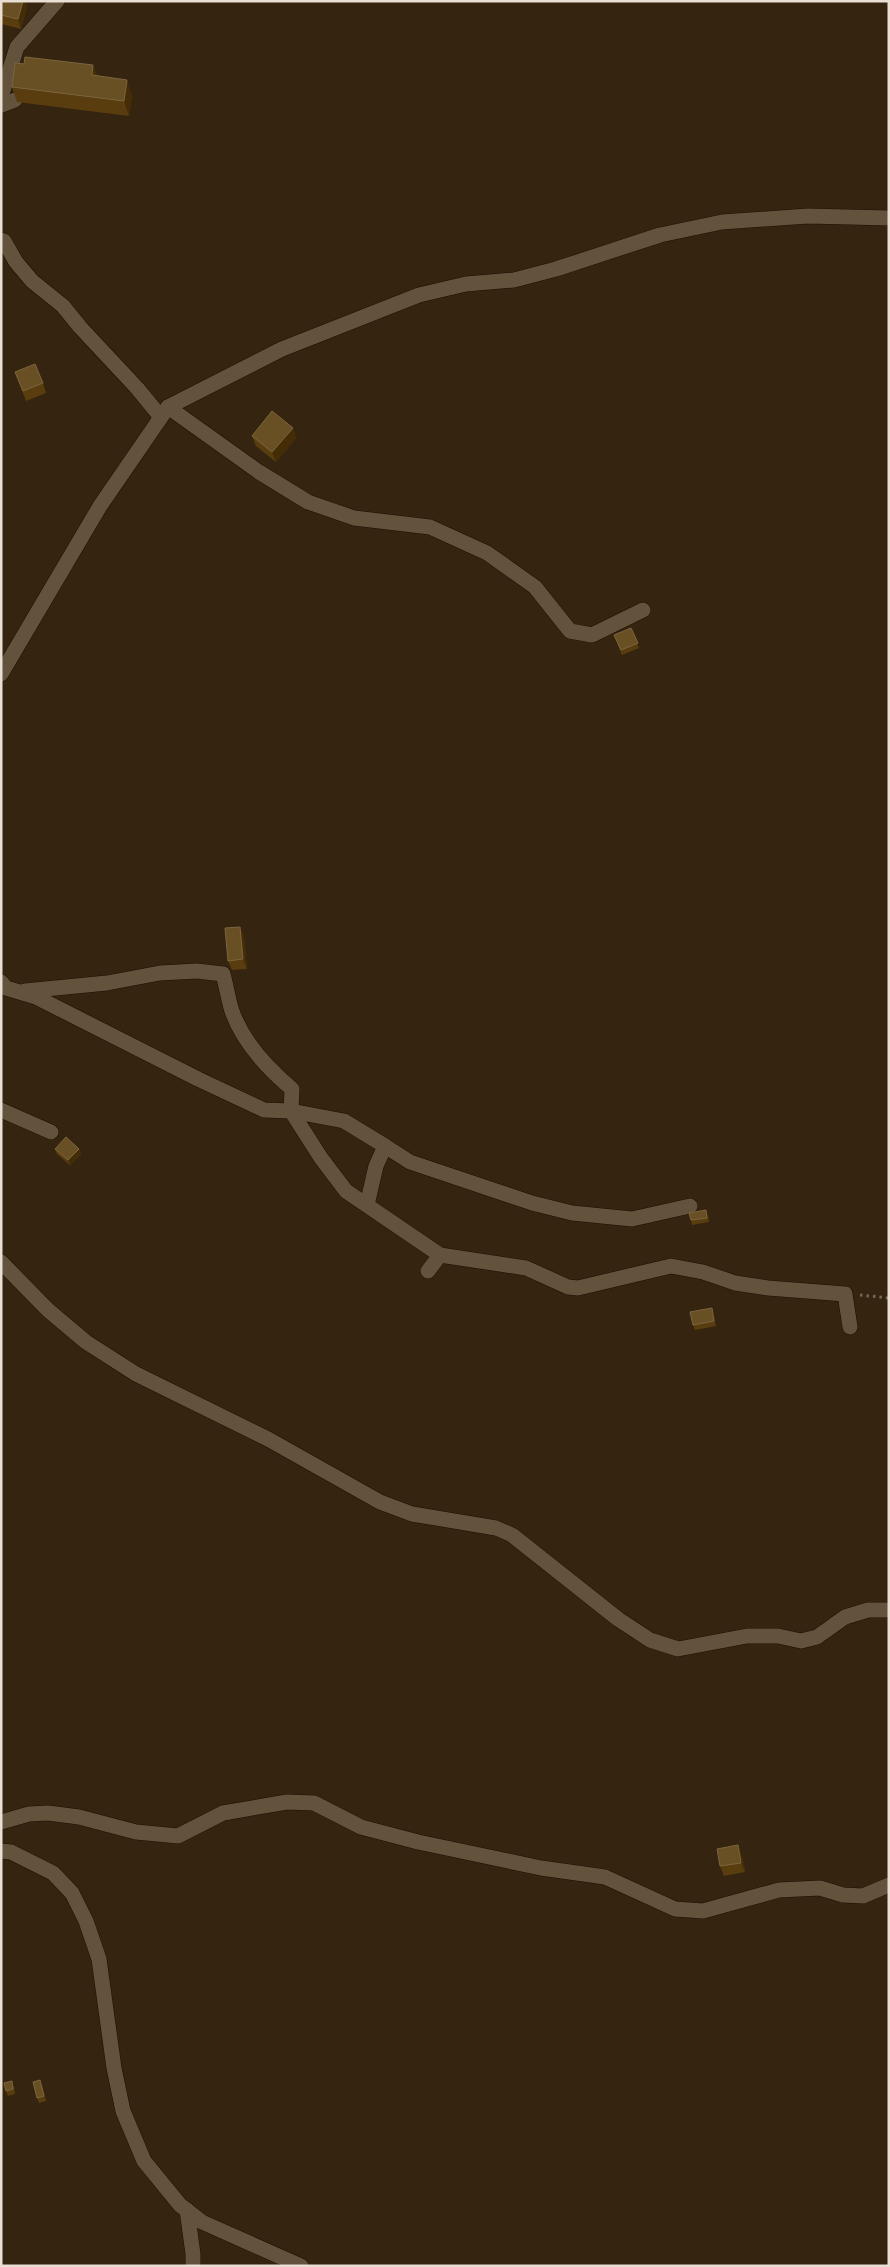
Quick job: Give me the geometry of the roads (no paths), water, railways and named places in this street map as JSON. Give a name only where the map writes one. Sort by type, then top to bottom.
[{"type":"street","points":[[4,101],[17,47],[57,1]]},
{"type":"street","points":[[1,674],[100,506],[164,411],[282,349],[419,295],[466,284],[514,280],[556,269],[660,235],[722,222],[808,216],[889,218]]},
{"type":"street","points":[[1,240],[4,241],[26,275],[63,306],[164,411],[308,502],[354,518],[430,527],[487,553],[536,587],[570,631],[592,635],[643,610]]},
{"type":"street","points":[[18,992],[107,983],[160,973],[197,971],[223,974],[231,1010],[247,1041],[275,1075],[292,1089],[291,1111],[321,1158],[346,1192],[440,1255],[526,1268],[568,1287],[578,1288],[671,1266],[704,1272],[735,1283],[751,1286],[845,1294],[850,1327]]},
{"type":"street","points":[[1,982],[6,988],[36,997],[198,1079],[264,1110],[291,1111],[344,1121],[410,1162],[532,1203],[572,1213],[632,1219],[690,1206]]},
{"type":"street","points":[[1,1110],[51,1132]]},
{"type":"street","points":[[367,1205],[376,1166],[385,1146]]},
{"type":"street","points":[[428,1271],[440,1255]]},
{"type":"street","points":[[1,1262],[60,1320],[86,1342],[136,1374],[268,1439],[380,1502],[412,1514],[496,1528],[512,1535],[618,1619],[650,1640],[678,1648],[747,1636],[778,1636],[801,1641],[817,1637],[845,1617],[868,1610],[889,1610]]},
{"type":"street","points":[[1,1822],[8,1818],[48,1813],[79,1817],[136,1832],[178,1836],[223,1813],[287,1802],[314,1803],[361,1827],[418,1842],[541,1868],[605,1877],[676,1909],[703,1911],[779,1890],[820,1888],[843,1895],[863,1896],[889,1885]]},
{"type":"street","points":[[1,1851],[11,1852],[53,1873],[72,1893],[86,1921],[99,1959],[114,2068],[123,2111],[144,2162],[180,2205],[202,2222],[301,2266]]},
{"type":"street","points":[[187,2210],[194,2254],[193,2266]]}]
